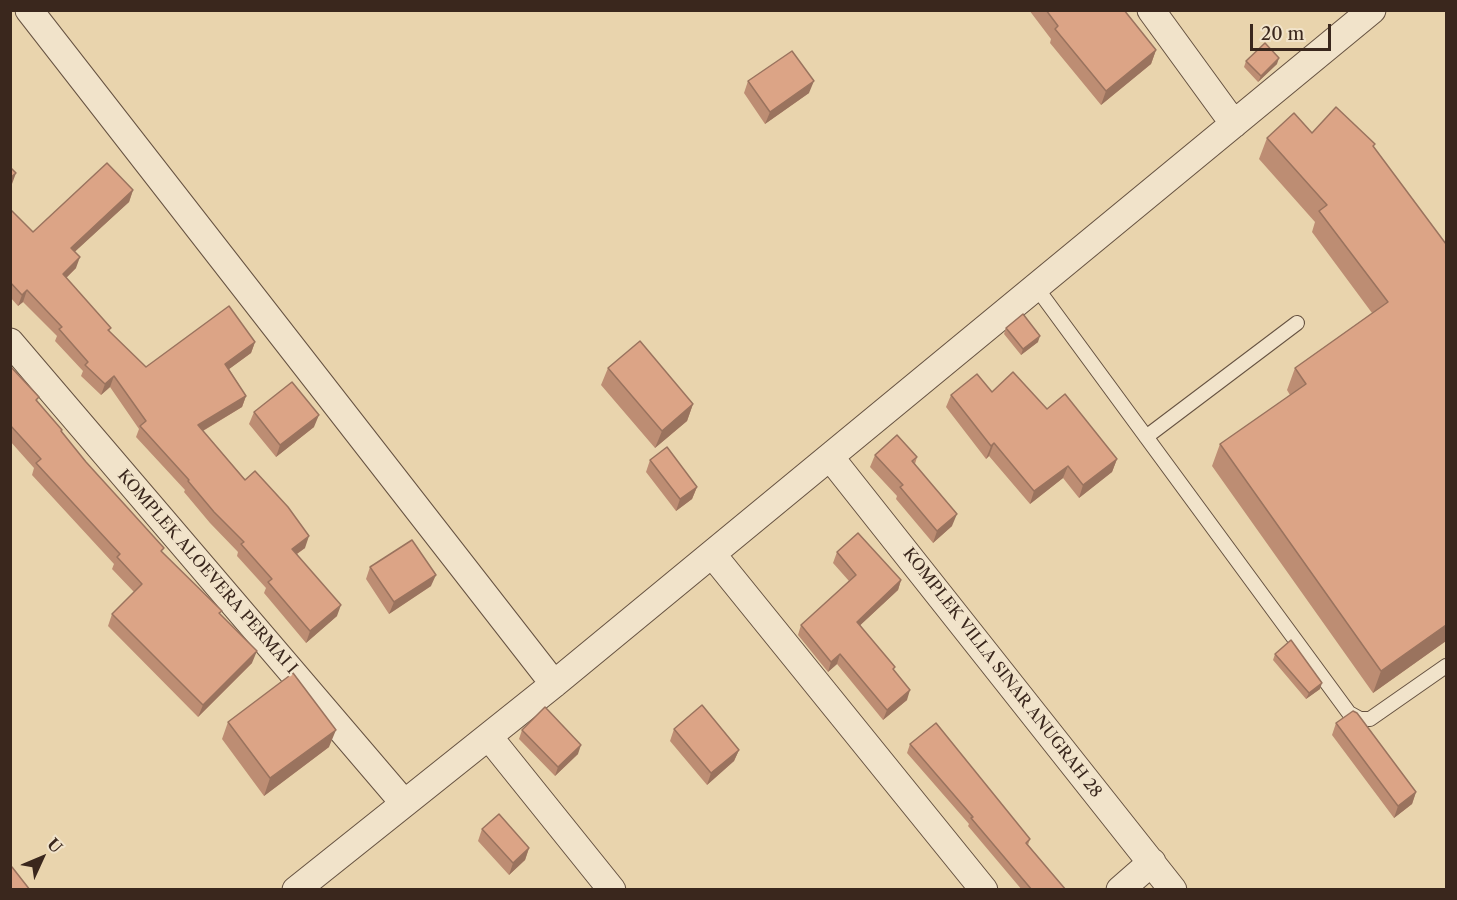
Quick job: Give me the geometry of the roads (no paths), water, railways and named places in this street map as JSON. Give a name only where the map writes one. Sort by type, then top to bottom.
[{"type":"street","points":[[30,10],[554,684]]},
{"type":"street","points":[[1151,10],[1234,124]]},
{"type":"street","points":[[296,890],[554,684],[1372,10]]},
{"type":"street","name":"KOMPLEK ALOEVERA PERMAI I","points":[[10,342],[404,803]]},
{"type":"street","name":"KOMPLEK VILLA SINAR ANUGRAH 28","points":[[830,457],[1173,890]]},
{"type":"street","points":[[712,554],[984,890]]},
{"type":"street","points":[[489,736],[612,890]]},
{"type":"street","points":[[1120,890],[1152,862]]},
{"type":"lane","points":[[1036,287],[1349,713],[1359,719],[1370,719],[1446,666]]},
{"type":"lane","points":[[1146,437],[1297,323]]}]
